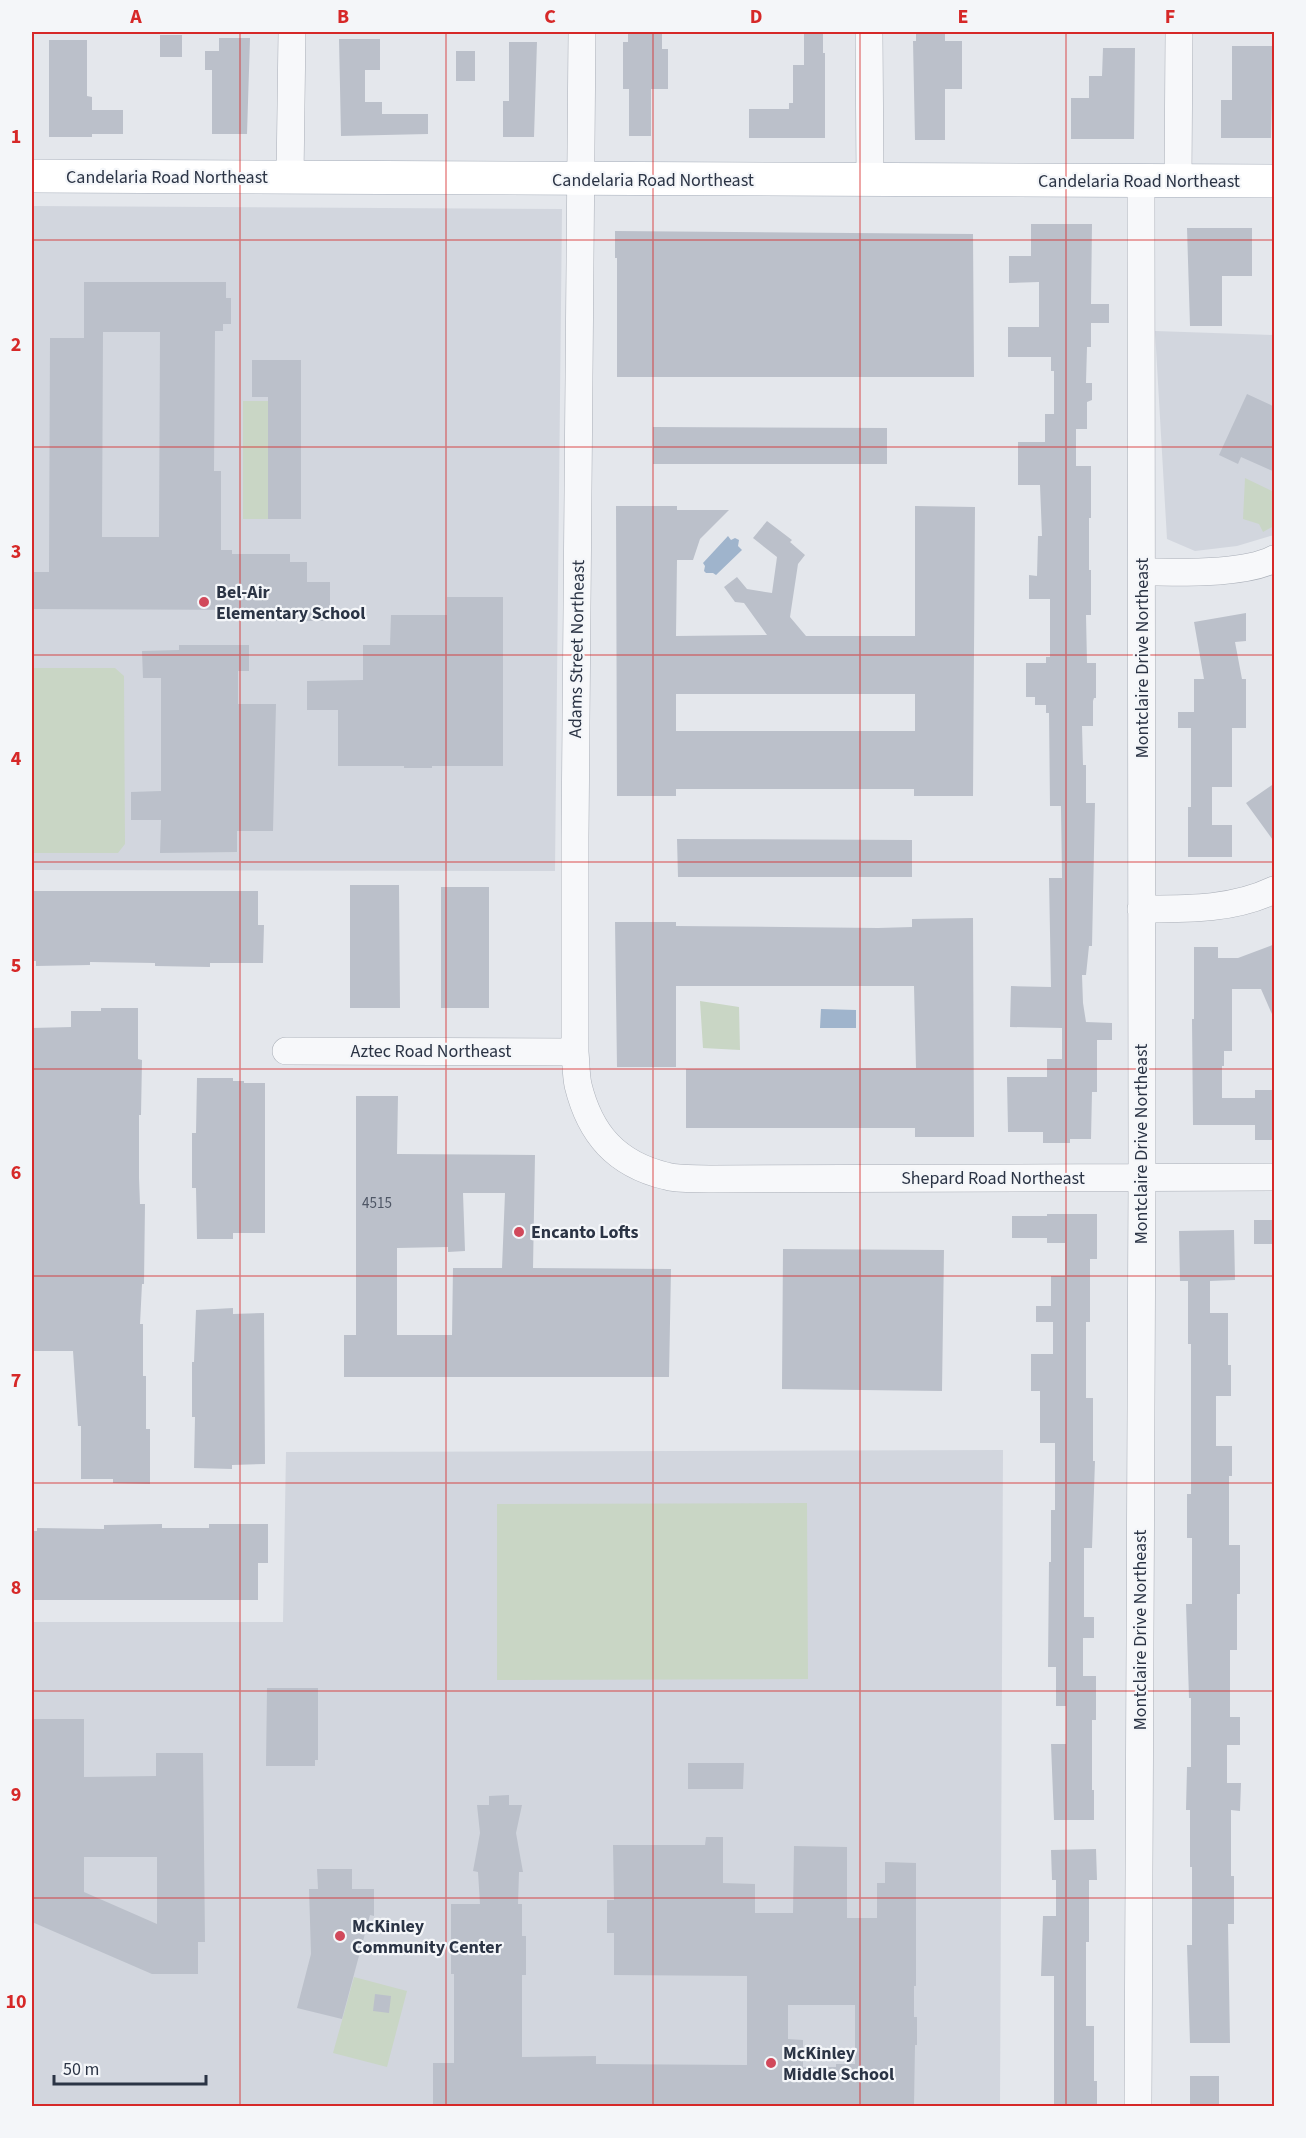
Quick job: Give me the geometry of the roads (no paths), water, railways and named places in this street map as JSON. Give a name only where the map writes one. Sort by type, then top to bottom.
[{"type":"main road","name":"Candelaria Road Northeast","points":[[32,176],[1275,181]]},
{"type":"street","points":[[290,178],[292,32]]},
{"type":"street","name":"Adams Street Northeast","points":[[582,32],[575,838],[575,1052],[578,1084],[600,1136],[616,1155],[637,1167],[668,1177],[712,1179]]},
{"type":"street","points":[[869,32],[870,180]]},
{"type":"street","points":[[1179,32],[1179,181]]},
{"type":"street","name":"Montclaire Drive Northeast","points":[[1138,2106],[1142,1177],[1141,181]]},
{"type":"street","points":[[1142,572],[1204,572],[1264,565],[1275,559]]},
{"type":"street","points":[[1141,909],[1212,908],[1258,898],[1275,890]]},
{"type":"street","name":"Aztec Road Northeast","points":[[286,1051],[575,1052]]},
{"type":"street","name":"Shepard Road Northeast","points":[[712,1179],[1275,1177]]},
{"type":"water","points":[[728,536],[731,540],[735,538],[739,540],[738,546],[742,550],[716,575],[706,573],[703,563]]},
{"type":"water","points":[[821,1009],[856,1010],[856,1028],[820,1028]]},
{"type":"place","name":"Bel-Air Elementary School","points":[[204,602]]},
{"type":"place","name":"Encanto Lofts","points":[[519,1232]]},
{"type":"place","name":"McKinley Community Center","points":[[340,1936]]},
{"type":"place","name":"McKinley Middle School","points":[[771,2063]]}]
